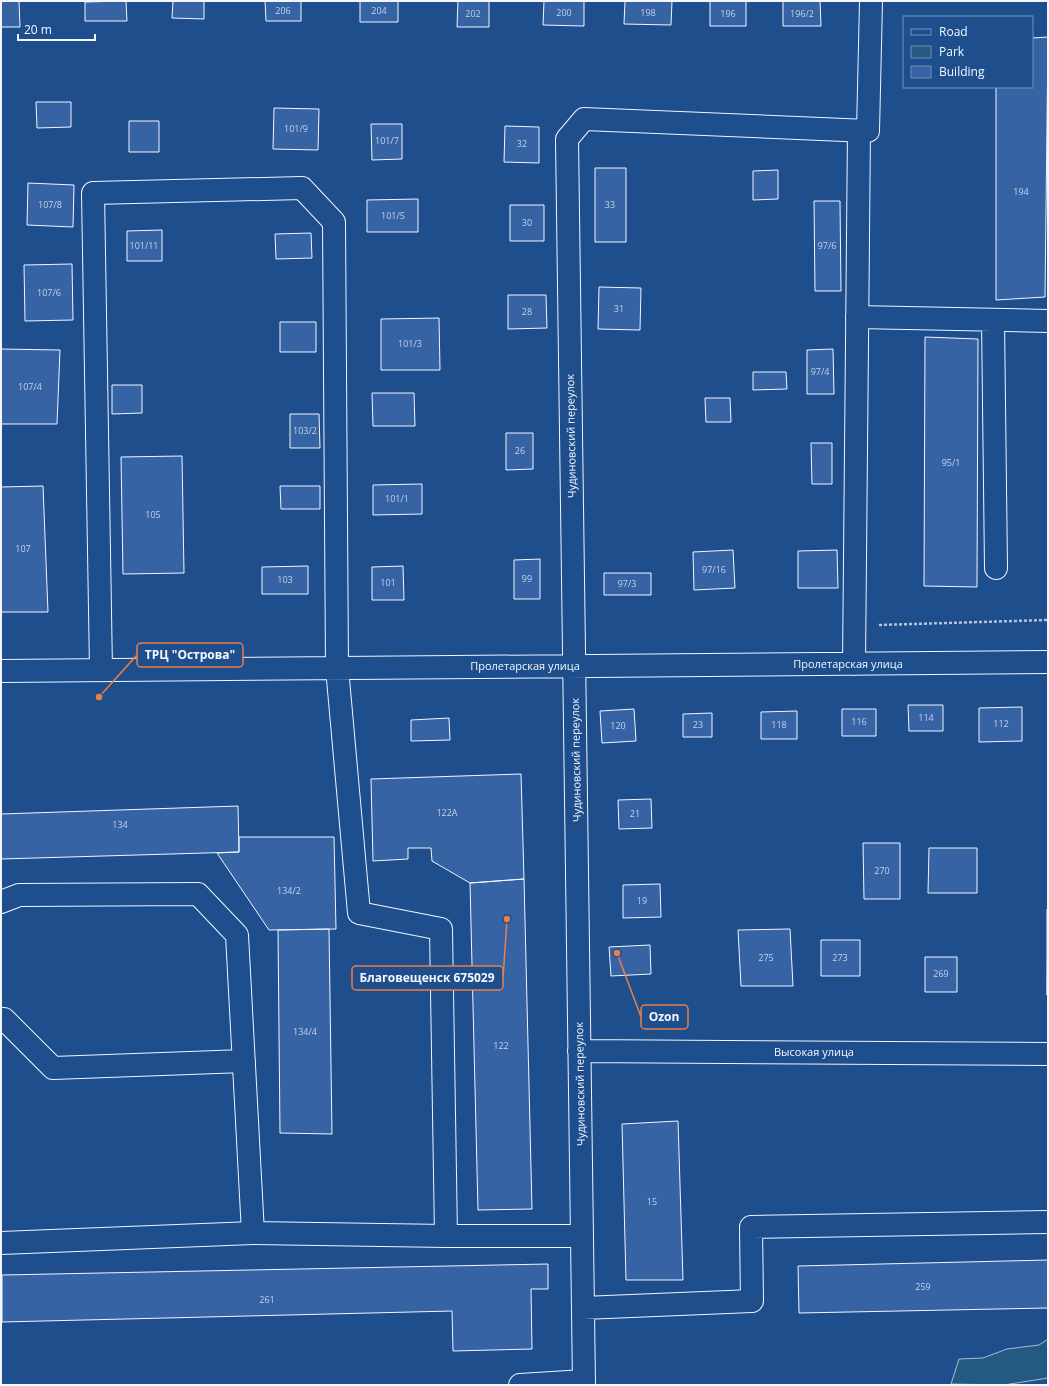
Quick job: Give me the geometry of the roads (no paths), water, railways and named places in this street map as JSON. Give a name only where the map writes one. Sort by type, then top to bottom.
[{"type":"street","points":[[854,664],[859,130],[868,131],[871,1]]},
{"type":"street","name":"Чудиновский переулок","points":[[584,1383],[567,139],[584,119],[859,130]]},
{"type":"street","points":[[101,670],[93,193],[302,188],[334,222],[336,668],[359,913],[441,929],[446,1236]]},
{"type":"street","points":[[857,317],[1048,321]]},
{"type":"street","points":[[993,320],[996,568]]},
{"type":"street","name":"Пролетарская улица","points":[[1,671],[1048,662]]},
{"type":"street","points":[[1,902],[19,895],[198,894],[237,935],[253,1233]]},
{"type":"street","points":[[1,1019],[4,1019],[52,1068],[244,1061]]},
{"type":"street","name":"Высокая улица","points":[[579,1051],[1048,1054]]},
{"type":"street","points":[[583,1308],[752,1301],[750,1227],[1048,1222]]},
{"type":"street","points":[[1,1243],[253,1233],[446,1236],[582,1236]]},
{"type":"street","points":[[520,1385],[584,1383]]},
{"type":"place","name":"ТРЦ \"Острова\"","points":[[99,697]]},
{"type":"place","name":"Благовещенск 675029","points":[[507,919]]},
{"type":"place","name":"Ozon","points":[[617,953]]}]
